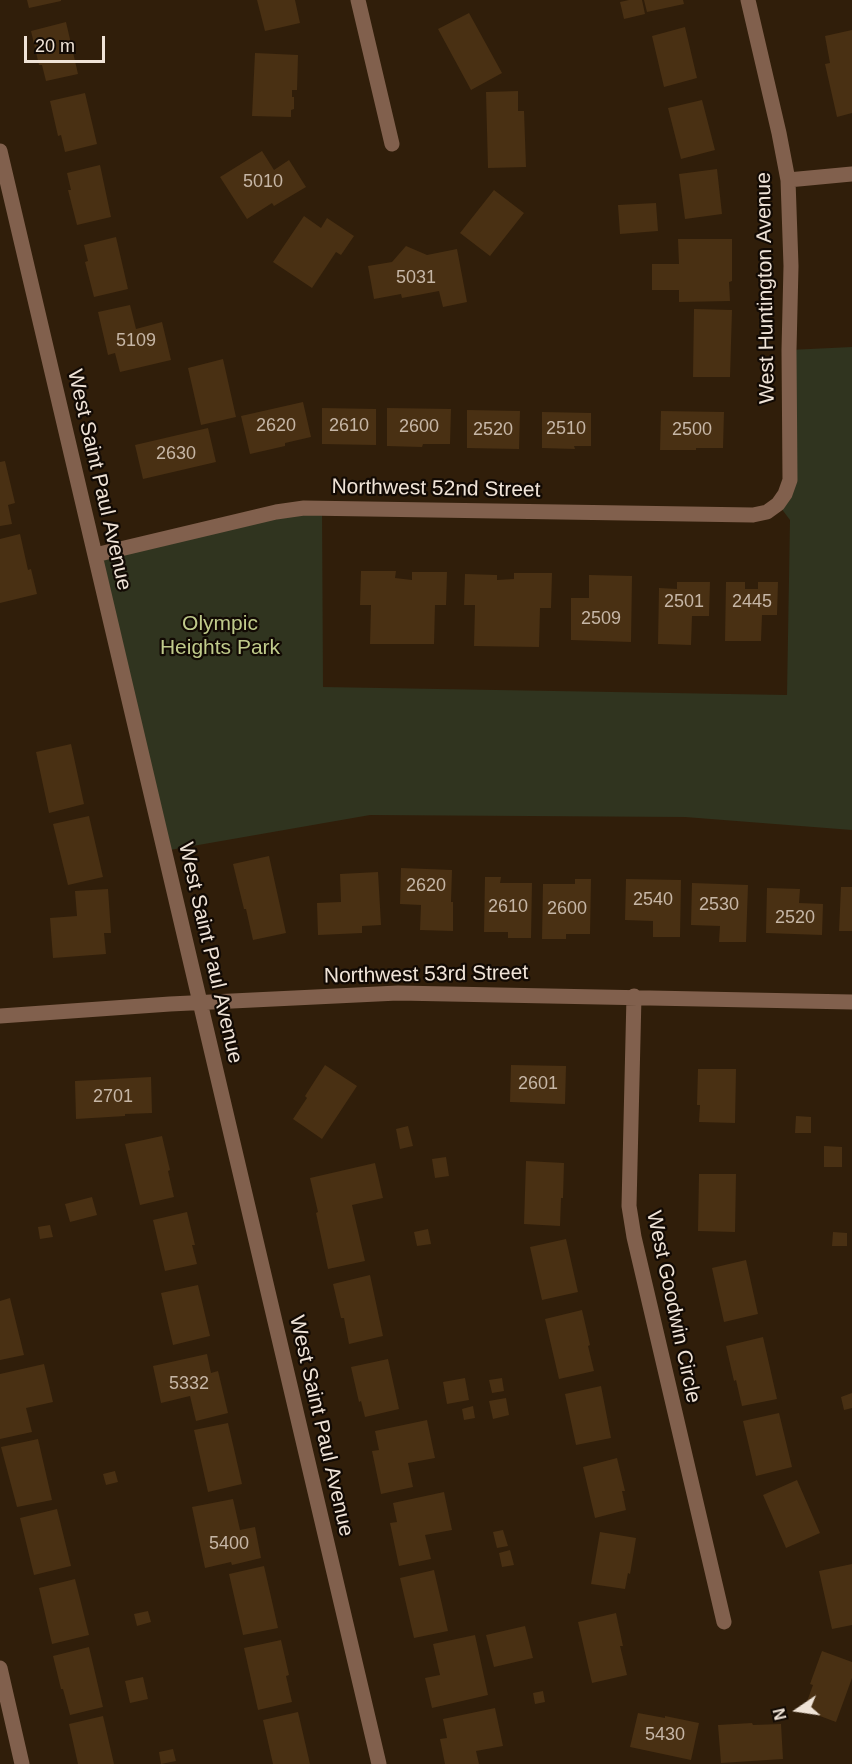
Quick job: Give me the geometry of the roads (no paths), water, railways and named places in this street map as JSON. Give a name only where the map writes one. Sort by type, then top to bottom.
[{"type":"street","points":[[358,0],[392,144]]},
{"type":"street","name":"West Huntington Avenue","points":[[748,0],[788,180],[791,266],[790,480],[778,504]]},
{"type":"street","name":"West Saint Paul Avenue","points":[[0,151],[380,1764]]},
{"type":"street","points":[[788,180],[852,174]]},
{"type":"street","name":"Northwest 52nd Street","points":[[95,555],[276,512],[304,508],[753,515],[767,512],[778,504]]},
{"type":"street","name":"Northwest 53rd Street","points":[[0,1016],[398,993],[852,1002]]},
{"type":"street","name":"West Goodwin Circle","points":[[634,996],[629,1206],[634,1237],[724,1622]]},
{"type":"street","points":[[0,1668],[22,1764]]},
{"type":"park label","name":"Olympic Heights Park","points":[[220,636]]}]
